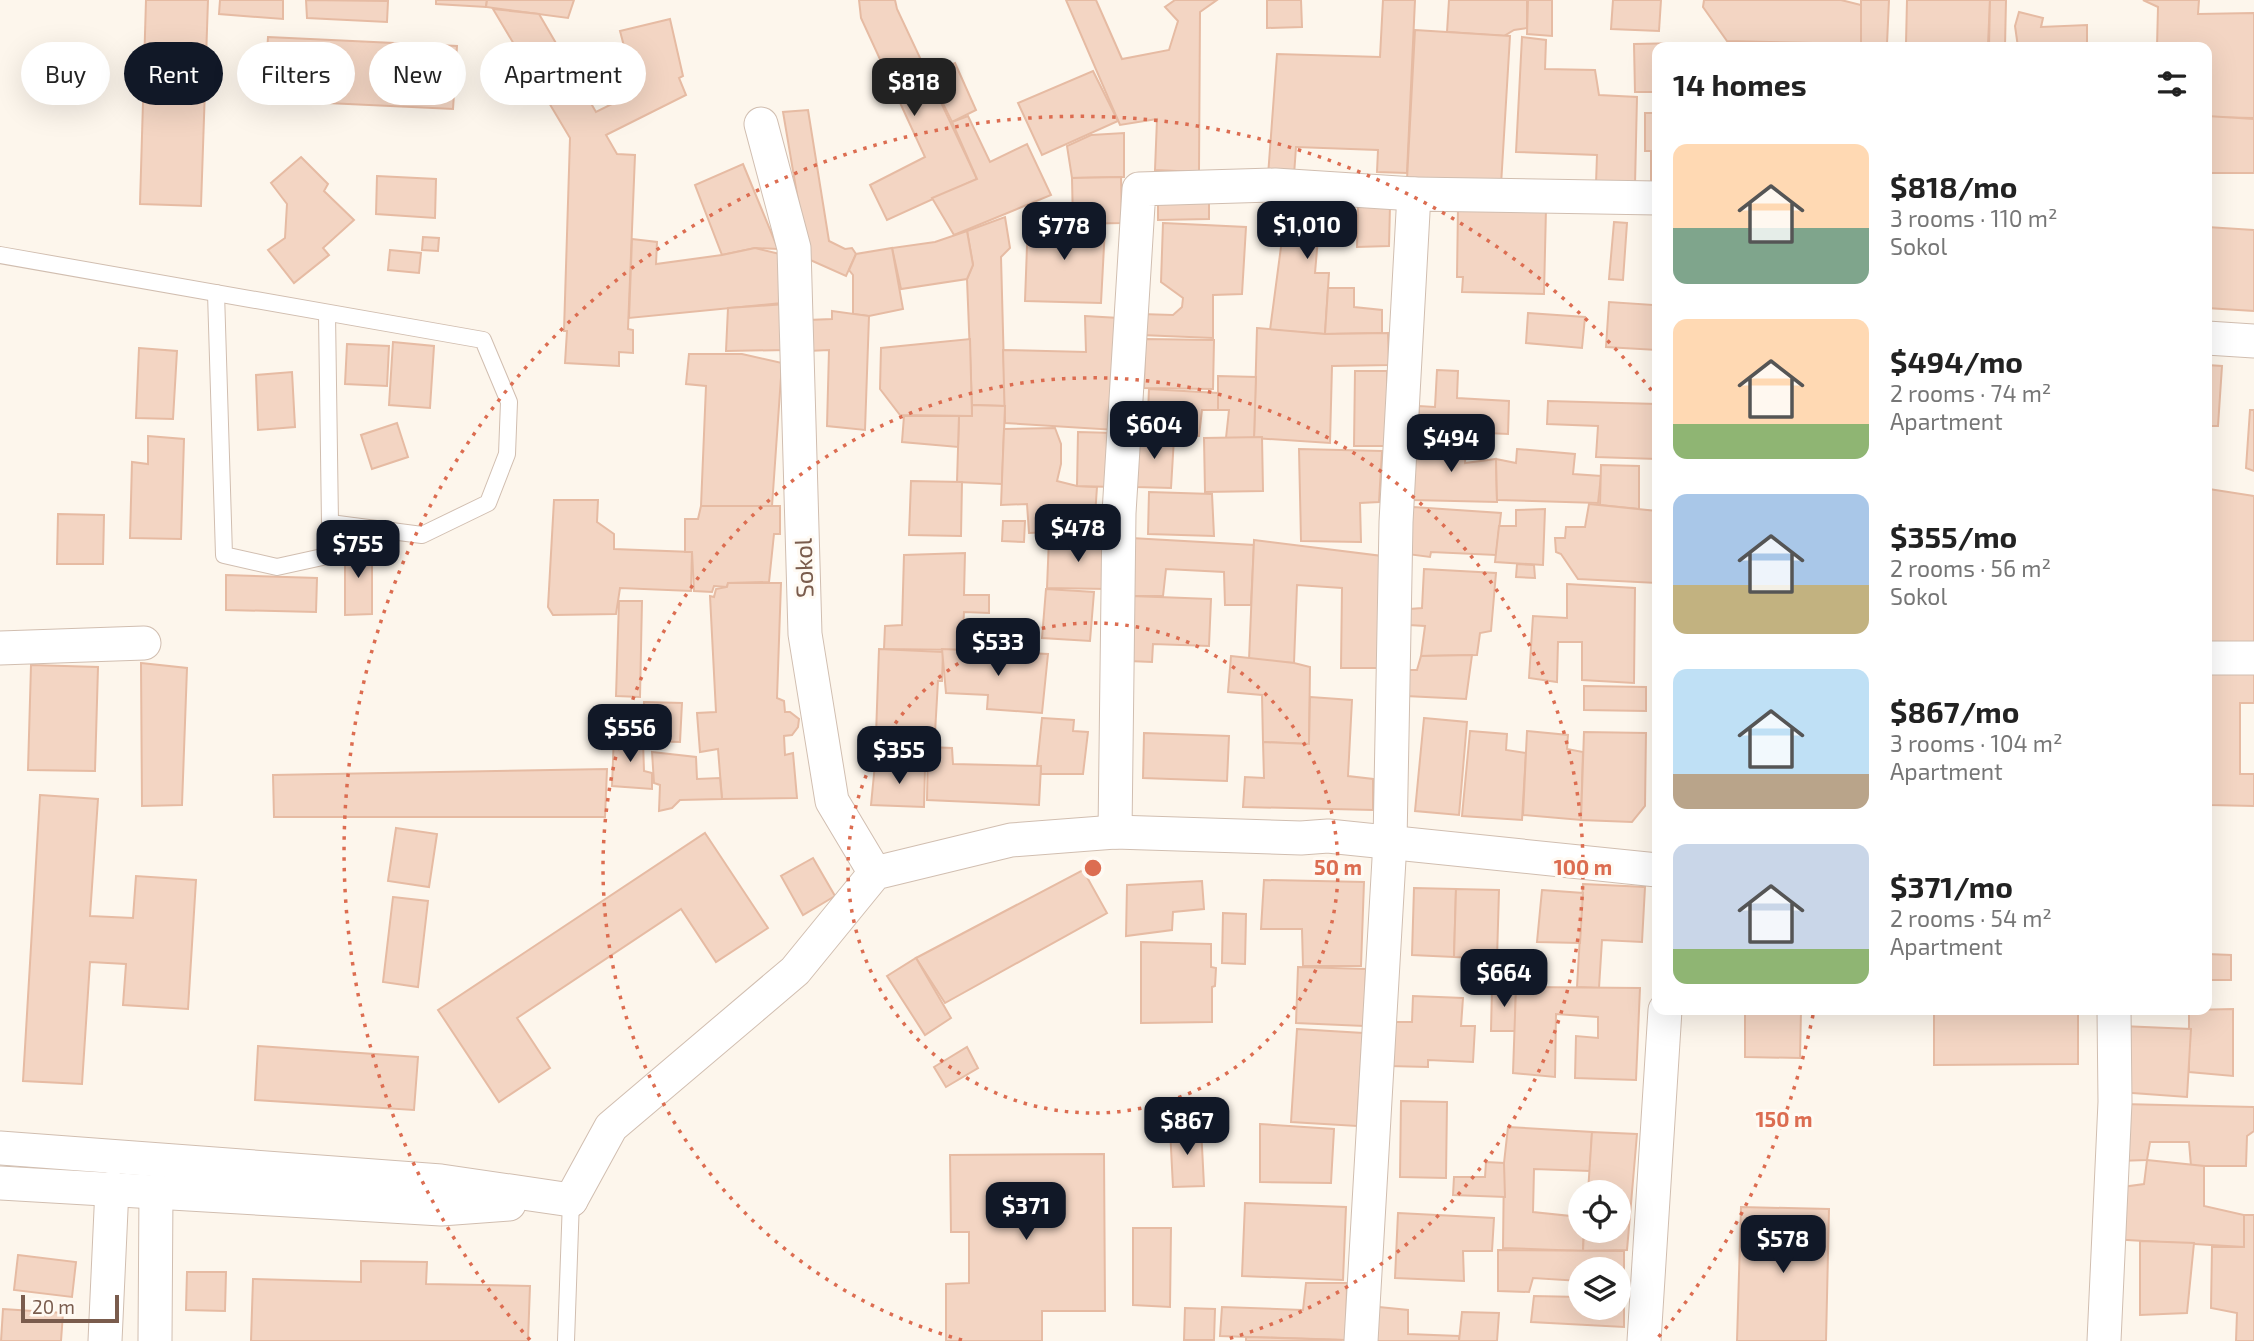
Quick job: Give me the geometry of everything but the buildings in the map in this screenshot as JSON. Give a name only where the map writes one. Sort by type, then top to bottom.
[{"type":"street","name":"Sokol","points":[[761,124],[793,248],[804,634],[832,801],[875,873]]},
{"type":"street","points":[[1115,832],[1119,513],[1139,189],[1275,185],[1414,194],[1652,198]]},
{"type":"street","points":[[1361,1341],[1390,842],[1396,522],[1414,194]]},
{"type":"street","points":[[2212,338],[2254,341]]},
{"type":"street","points":[[0,648],[144,643]]},
{"type":"street","points":[[2212,658],[2254,658]]},
{"type":"street","points":[[571,1200],[611,1127],[795,971],[875,873],[1011,839],[1115,832],[1301,838],[1328,836],[1652,869]]},
{"type":"street","points":[[1644,1341],[1665,1015]]},
{"type":"street","points":[[2104,1341],[2115,1102],[2114,1015]]},
{"type":"street","points":[[0,1148],[441,1181],[571,1200]]},
{"type":"street","points":[[0,1183],[441,1209],[571,1200]]},
{"type":"street","points":[[105,1341],[113,1188]]},
{"type":"street","points":[[155,1341],[156,1191]]},
{"type":"lane","points":[[0,255],[483,340],[509,402],[507,454],[488,503],[422,535],[330,523]]},
{"type":"lane","points":[[216,293],[224,555],[277,567],[327,556],[330,523],[327,314]]},
{"type":"lane","points":[[566,1341],[571,1200]]}]
